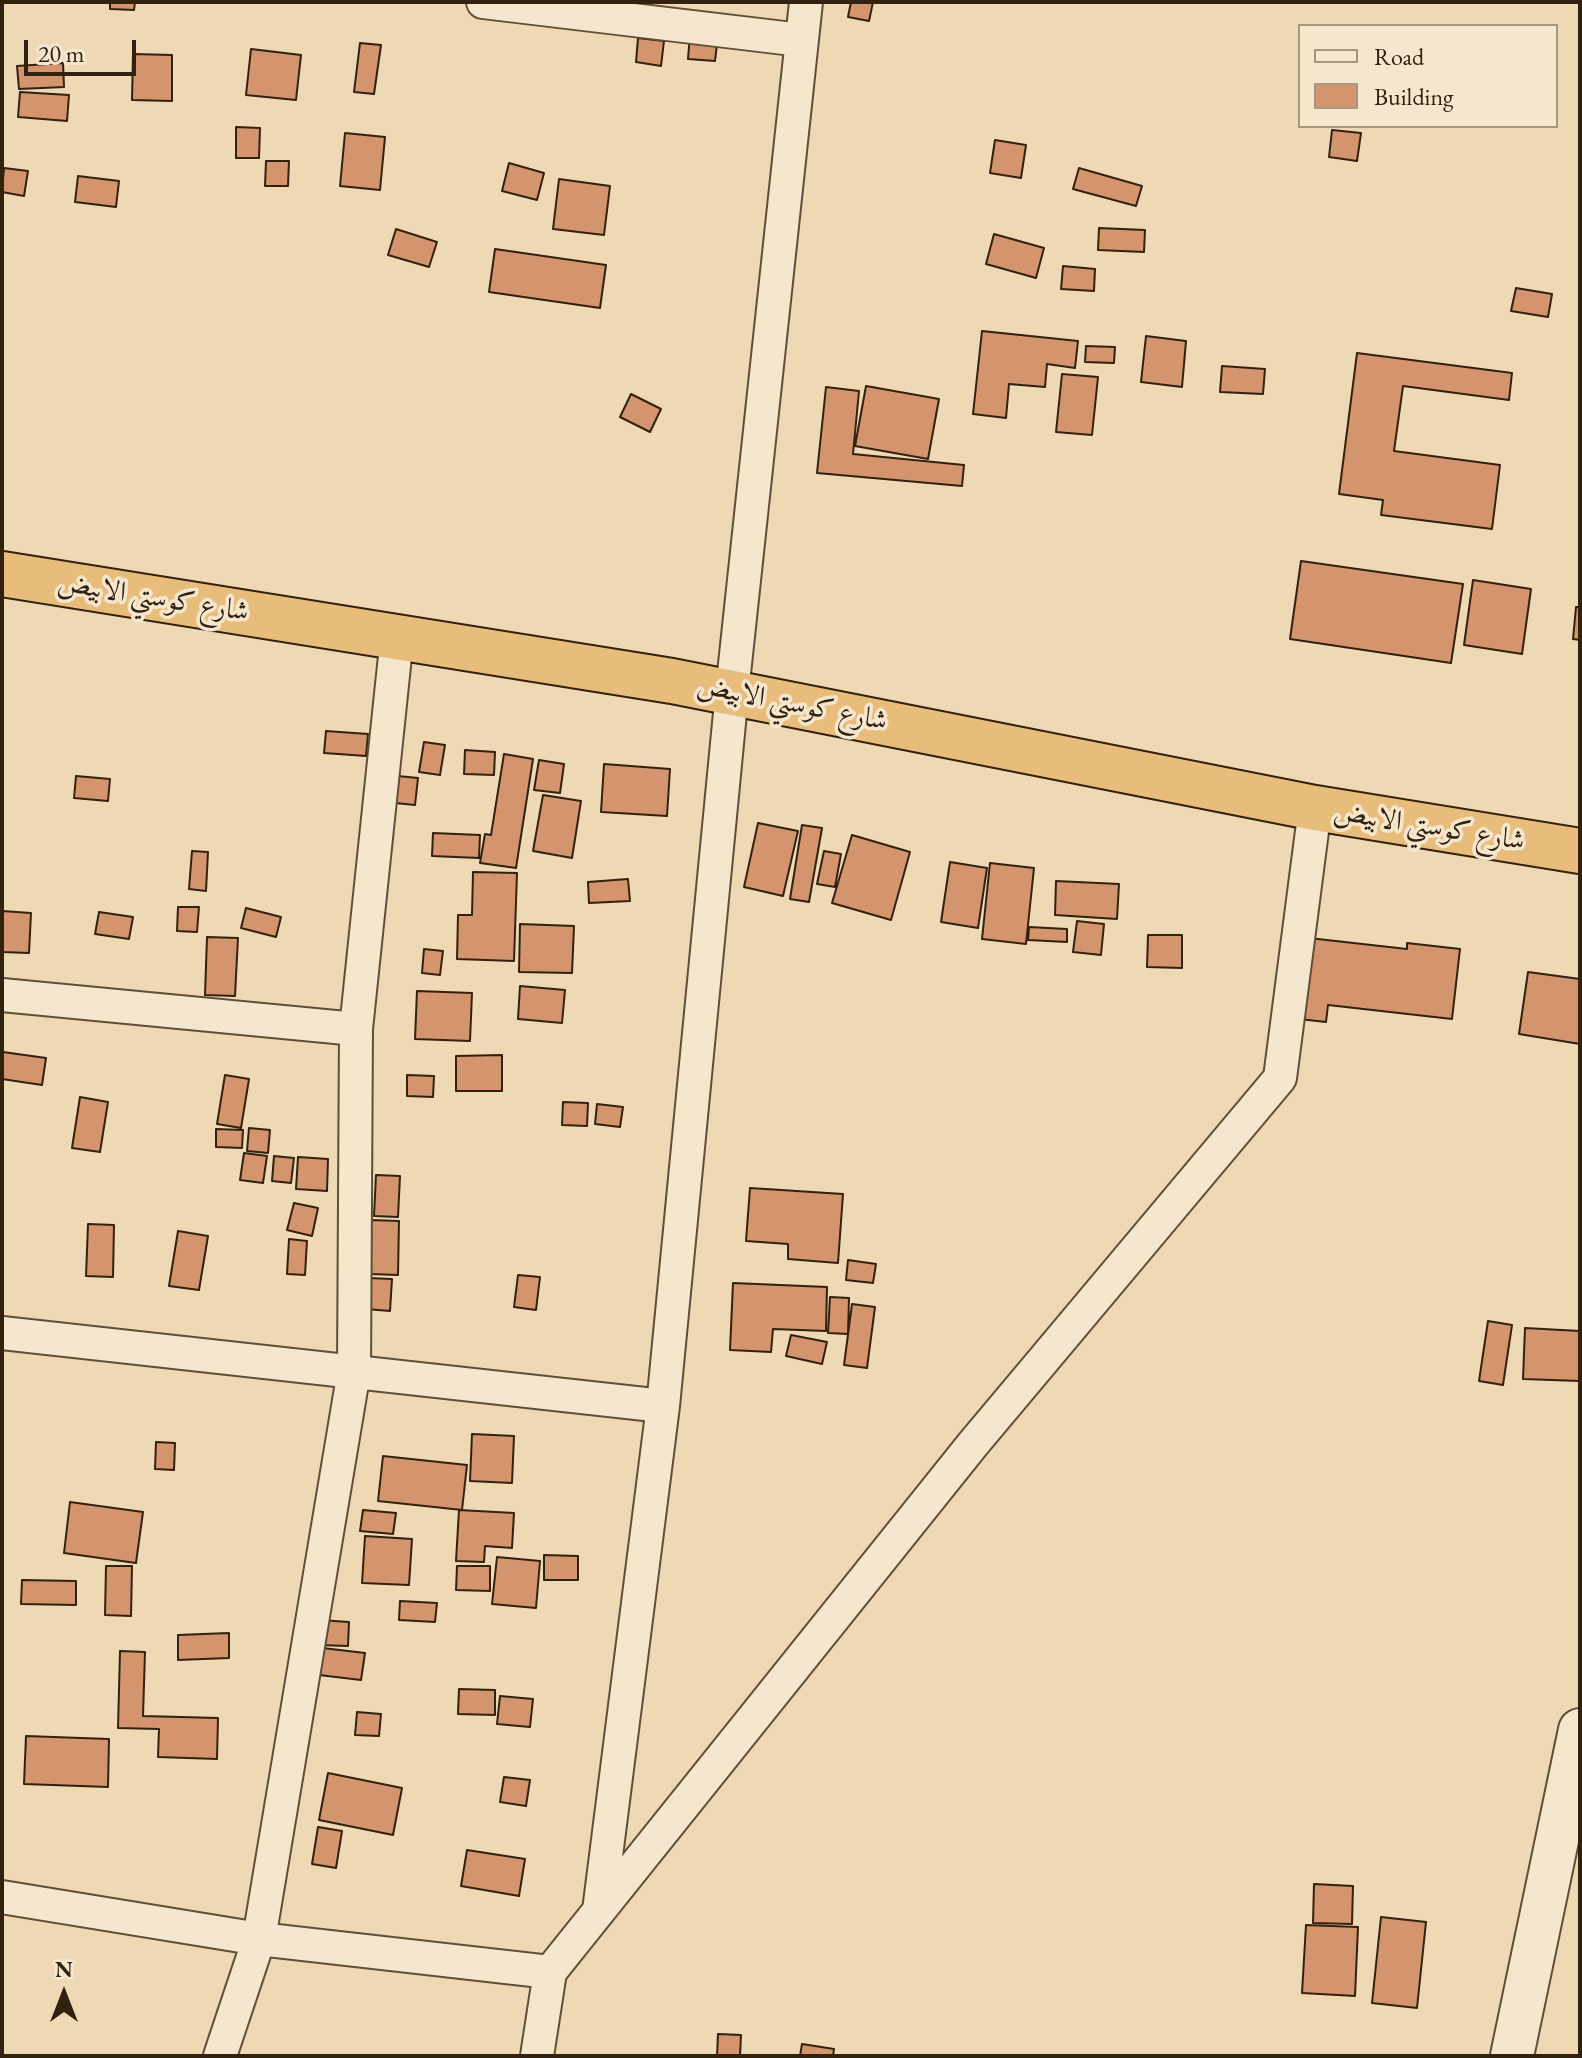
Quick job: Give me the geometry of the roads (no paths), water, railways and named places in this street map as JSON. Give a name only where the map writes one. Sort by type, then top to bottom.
[{"type":"highway","name":"شارع كوستي الابيض","points":[[2,574],[732,692],[1315,808],[1580,851]]},
{"type":"street","points":[[483,2],[801,40]]},
{"type":"street","points":[[599,1911],[663,1406],[732,692],[806,2]]},
{"type":"street","points":[[220,2056],[259,1939],[354,1371],[356,1029],[397,637]]},
{"type":"street","points":[[537,2056],[550,1972],[973,1444],[1280,1078],[1315,808]]},
{"type":"street","points":[[2,995],[356,1029]]},
{"type":"street","points":[[2,1333],[663,1406]]},
{"type":"street","points":[[1512,2056],[1580,1730]]},
{"type":"street","points":[[2,1897],[259,1939],[550,1972]]}]
